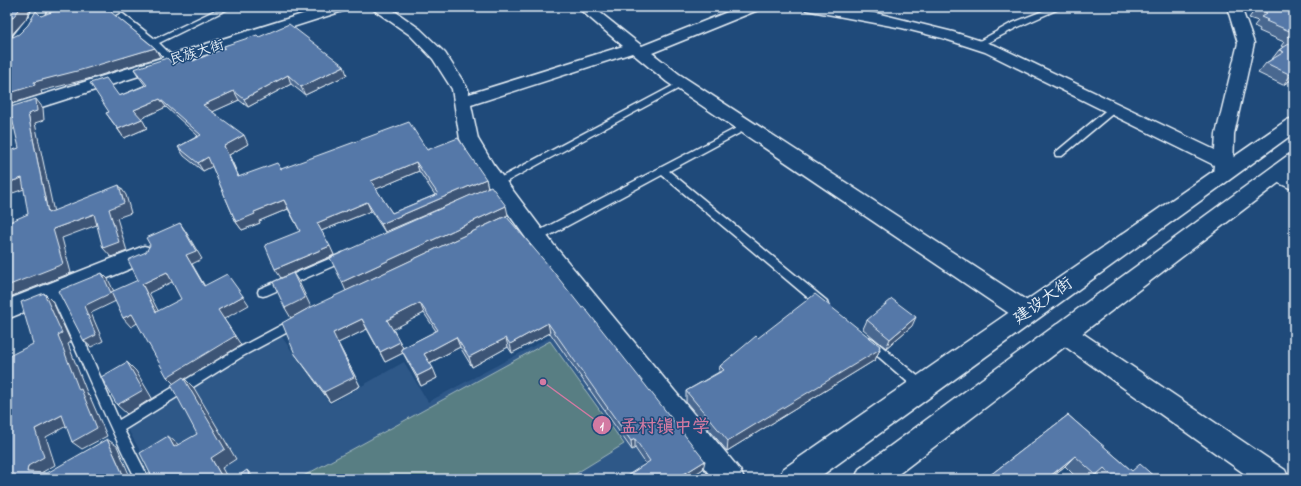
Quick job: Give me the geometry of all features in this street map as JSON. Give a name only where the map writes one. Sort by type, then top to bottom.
[{"type":"main road","name":"民族大街","points":[[7,112],[341,7]]},
{"type":"main road","name":"建设大街","points":[[793,479],[1027,313],[1224,168],[1294,124]]},
{"type":"main road","points":[[869,479],[1064,333],[1288,173]]},
{"type":"street","points":[[17,40],[24,33],[38,13],[39,7]]},
{"type":"street","points":[[379,7],[415,32],[439,56],[460,89],[469,139],[515,217],[537,237],[730,479]]},
{"type":"street","points":[[584,7],[683,84],[1027,313]]},
{"type":"street","points":[[462,102],[638,50],[753,7]]},
{"type":"street","points":[[811,7],[918,28],[978,44],[991,49],[1114,109],[1224,168],[1225,134],[1246,43],[1234,7]]},
{"type":"street","points":[[7,310],[144,254]]},
{"type":"street","points":[[1064,333],[1275,479]]},
{"type":"lane","points":[[154,42],[228,7]]},
{"type":"lane","points":[[978,44],[1013,26],[1059,7]]},
{"type":"lane","points":[[120,16],[154,42],[173,60]]},
{"type":"lane","points":[[496,187],[683,84]]},
{"type":"lane","points":[[1059,154],[1114,109]]},
{"type":"lane","points":[[537,237],[746,126]]},
{"type":"lane","points":[[663,171],[830,309]]},
{"type":"lane","points":[[263,292],[349,254]]},
{"type":"lane","points":[[54,291],[76,335],[118,432],[143,479]]},
{"type":"lane","points":[[106,444],[118,432],[239,354],[304,318]]},
{"type":"lane","points":[[859,334],[922,387]]},
{"type":"shaded area","points":[[575,324],[668,447],[641,464],[646,472],[634,479],[156,479],[126,426],[281,336],[330,404],[404,362],[428,402]]},
{"type":"green space","points":[[550,341],[624,444],[567,479],[298,479]]},
{"type":"building","points":[[7,7],[21,7],[7,24]]},
{"type":"building","points":[[64,7],[97,7],[101,10],[106,8],[155,48],[34,82],[35,85],[7,94],[7,36],[13,37],[19,34],[28,25],[36,11],[41,16]]},
{"type":"building","points":[[1294,7],[1294,33],[1266,21],[1268,20],[1261,17],[1267,13],[1256,8]]},
{"type":"building","points":[[289,24],[344,66],[301,87],[288,75],[244,99],[234,91],[203,105],[244,135],[224,146],[238,177],[277,163],[281,169],[409,122],[427,150],[458,138],[486,179],[381,224],[367,202],[317,223],[330,246],[275,269],[265,245],[300,231],[284,200],[254,212],[255,214],[236,222],[208,157],[198,163],[178,147],[201,135],[160,99],[134,110],[142,119],[118,129],[106,113],[109,112],[90,83],[106,78],[119,96],[147,85],[134,69],[167,58],[173,64],[191,58],[193,61],[225,48],[224,46],[257,35],[259,37]],"holes":[[[416,162],[438,194],[392,213],[371,181]]]},
{"type":"building","points":[[1294,33],[1294,39],[1288,36]]},
{"type":"building","points":[[1294,41],[1294,73],[1291,75],[1266,63],[1284,52],[1279,50]]},
{"type":"building","points":[[36,99],[37,111],[28,114],[48,213],[119,185],[124,203],[109,209],[119,242],[103,248],[94,214],[53,229],[63,264],[7,286],[7,223],[28,214],[22,178],[7,183],[7,152],[19,148],[12,118],[7,120],[7,108]]},
{"type":"building","points":[[491,186],[506,206],[342,282],[330,258]]},
{"type":"building","points":[[506,216],[582,308],[584,307],[705,461],[676,479],[622,479],[650,461],[635,439],[631,441],[548,323],[510,344],[506,338],[469,357],[456,337],[424,354],[433,368],[417,376],[401,349],[438,330],[420,303],[387,320],[400,342],[380,352],[362,319],[333,333],[354,377],[324,392],[295,354],[282,323],[309,308]]},
{"type":"building","points":[[180,223],[196,251],[186,255],[204,286],[227,274],[243,296],[218,310],[235,336],[167,377],[132,314],[123,318],[111,292],[138,280],[128,260],[146,252],[150,245],[146,238]],"holes":[[[167,272],[181,299],[156,312],[142,284]]]},
{"type":"building","points":[[102,273],[111,293],[84,306],[96,335],[84,341],[58,291]]},
{"type":"building","points":[[293,273],[305,298],[285,308],[273,282]]},
{"type":"building","points":[[44,293],[62,333],[58,335],[79,390],[81,389],[97,428],[72,442],[62,415],[35,429],[44,457],[28,466],[27,472],[47,473],[107,439],[125,479],[7,479],[7,357],[33,344],[21,302]]},
{"type":"building","points":[[815,294],[880,346],[880,349],[728,441],[686,391],[724,370],[720,366],[756,336],[758,338]]},
{"type":"building","points":[[892,299],[916,317],[890,339],[867,320]]},
{"type":"building","points":[[127,362],[143,390],[117,405],[101,377]]},
{"type":"building","points":[[183,377],[225,449],[211,458],[223,479],[153,479],[140,453],[168,436],[174,447],[197,434],[171,385]]},
{"type":"building","points":[[1068,415],[1132,471],[1140,464],[1157,479],[1116,479],[1104,468],[1096,475],[1075,456],[1049,477],[1051,479],[985,479]]},
{"type":"building","points":[[247,470],[251,479],[234,479]]},
{"type":"place","name":"孟村镇中学","points":[[543,382]]}]
